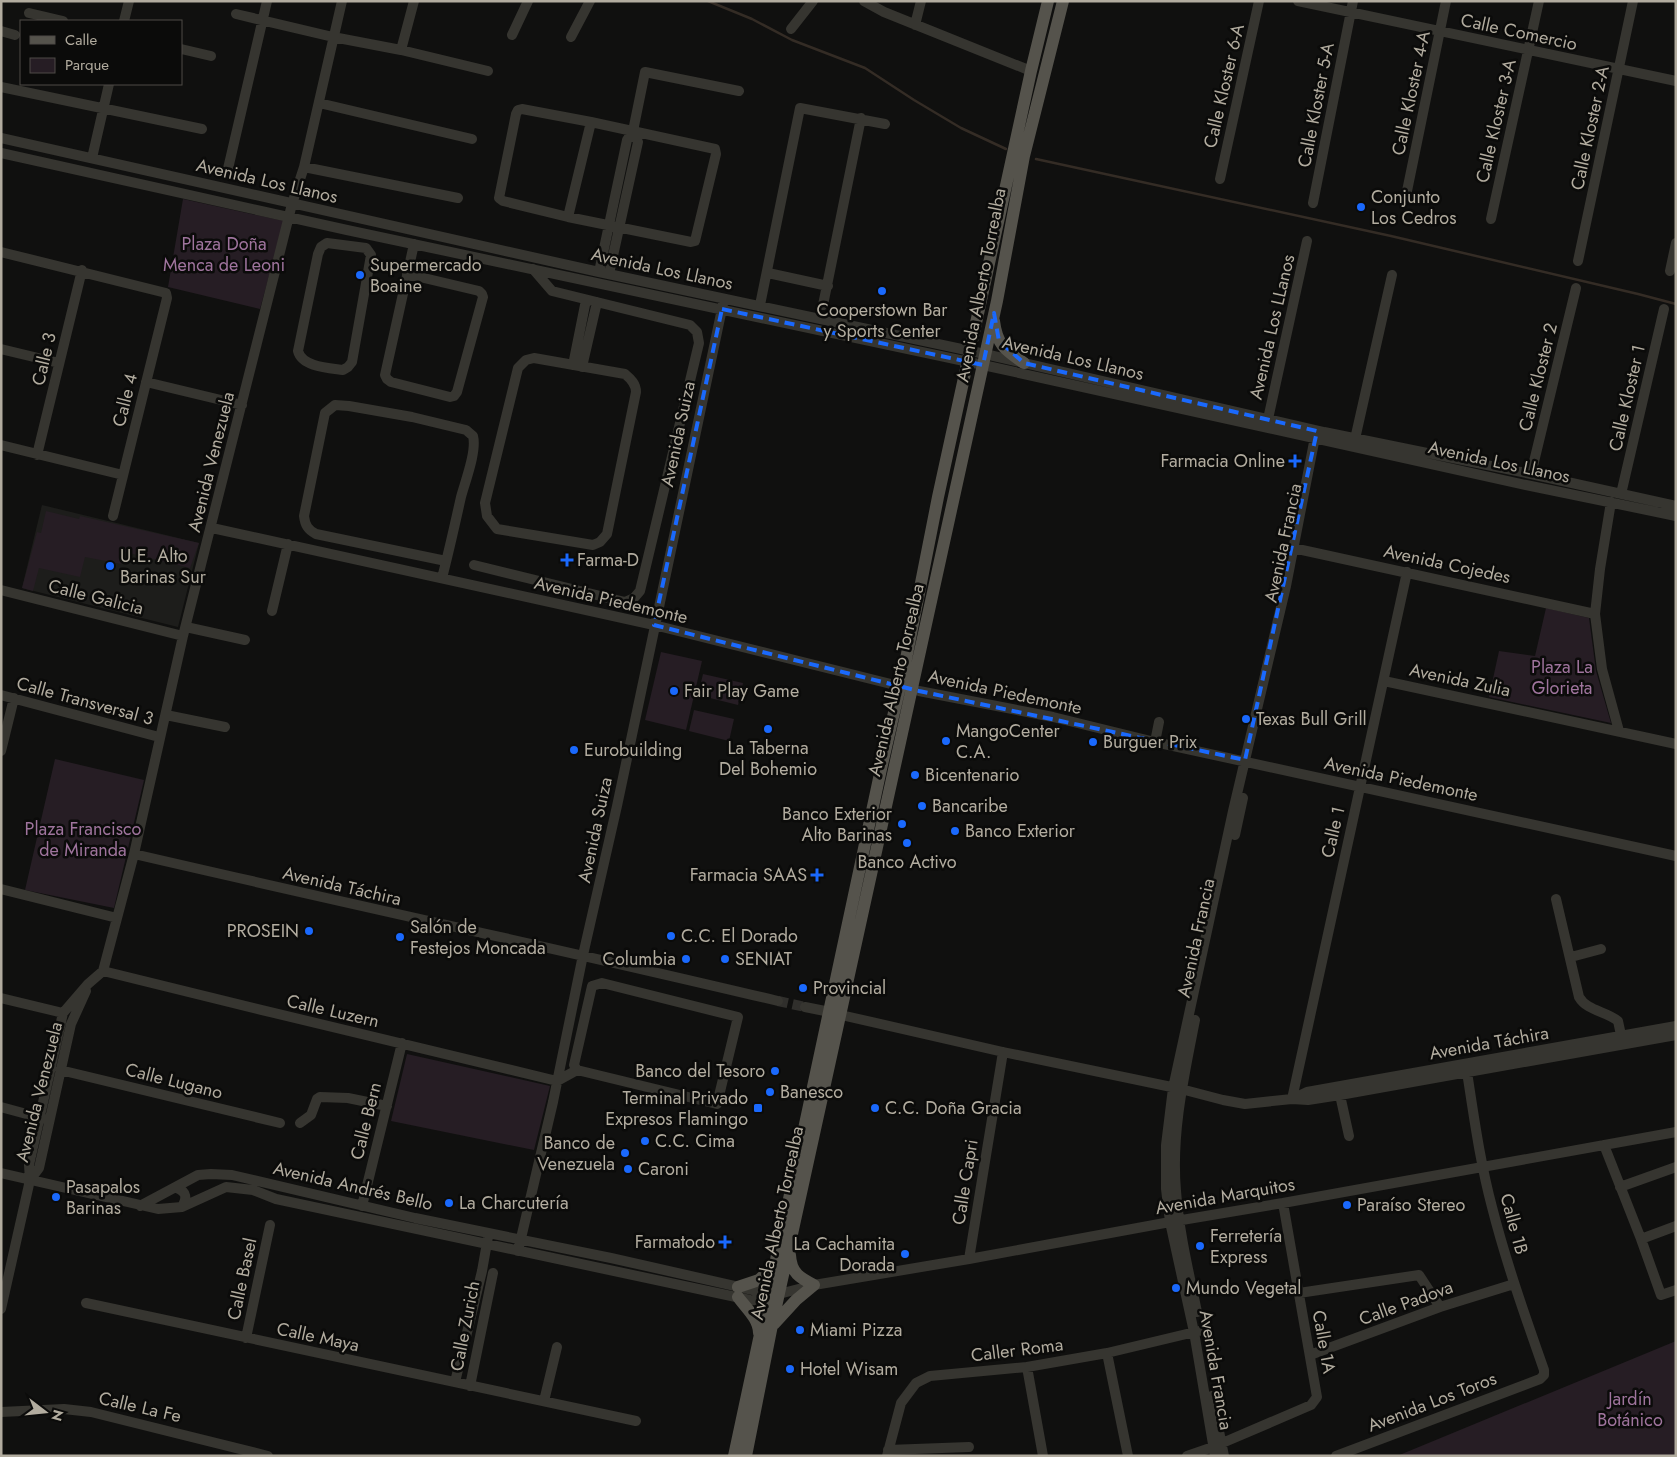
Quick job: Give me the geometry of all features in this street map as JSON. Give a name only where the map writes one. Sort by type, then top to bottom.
[{"type":"main road","name":"Avenida Alberto Torrealba","points":[[906,688],[938,497],[1048,1]]},
{"type":"main road","name":"Avenida Alberto Torrealba","points":[[746,1456],[772,1325],[775,1265],[835,1014],[906,688],[984,360],[1024,156],[1062,1]]},
{"type":"main road","points":[[994,314],[999,341],[1008,352],[1024,363]]},
{"type":"main road","name":"Avenida Alberto Torrealba","points":[[734,1456],[759,1335],[790,1252],[835,1014]]},
{"type":"main road","points":[[772,1325],[796,1300],[814,1285],[795,1273],[791,1264],[790,1252]]},
{"type":"main road","points":[[759,1335],[759,1326],[738,1292],[759,1280],[775,1265]]},
{"type":"street","points":[[124,20],[129,1]]},
{"type":"street","points":[[227,173],[267,1]]},
{"type":"street","name":"Avenida Venezuela","points":[[1,1309],[6,1263],[30,1180],[29,1165],[63,1013],[88,984],[103,971],[134,854],[185,631],[292,204],[304,167],[342,1]]},
{"type":"street","points":[[401,50],[414,1]]},
{"type":"street","points":[[512,35],[528,1]]},
{"type":"street","points":[[571,37],[590,1]]},
{"type":"street","points":[[791,28],[813,1]]},
{"type":"street","points":[[864,1],[884,12],[1031,71]]},
{"type":"street","points":[[916,25],[921,1]]},
{"type":"street","name":"Calle Kloster 6-A","points":[[1220,179],[1259,1]]},
{"type":"street","name":"Calle Comercio","points":[[1298,1],[1676,81]]},
{"type":"street","name":"Calle Kloster 5-A","points":[[1313,203],[1354,1]]},
{"type":"street","name":"Calle Kloster 4-A","points":[[1407,191],[1446,1]]},
{"type":"street","name":"Calle Kloster 3-A","points":[[1491,219],[1539,1]]},
{"type":"street","name":"Calle Kloster 2-A","points":[[1578,261],[1634,1]]},
{"type":"street","points":[[29,13],[59,20]]},
{"type":"street","points":[[236,14],[488,71]]},
{"type":"street","points":[[1,31],[15,35]]},
{"type":"street","points":[[182,49],[211,56]]},
{"type":"street","points":[[599,272],[638,142],[633,131],[645,72],[739,91]]},
{"type":"street","points":[[92,158],[109,85]]},
{"type":"street","points":[[1,87],[202,129]]},
{"type":"street","points":[[319,103],[472,139]]},
{"type":"street","points":[[760,306],[800,108],[885,124]]},
{"type":"street","points":[[522,109],[633,131],[715,149],[716,154],[695,241],[692,242],[568,217],[499,198],[518,110],[522,109]]},
{"type":"street","points":[[823,306],[861,118]]},
{"type":"street","points":[[568,217],[591,122]]},
{"type":"street","name":"Avenida Los Llanos","points":[[1,138],[599,272],[760,306],[970,357]]},
{"type":"street","name":"Avenida Los Llanos","points":[[1,153],[347,230],[722,309],[984,360],[1676,516]]},
{"type":"street","points":[[304,167],[458,198]]},
{"type":"street","points":[[610,274],[614,227]]},
{"type":"street","points":[[344,244],[347,230]]},
{"type":"street","name":"Avenida Los LLanos","points":[[1268,419],[1307,241]]},
{"type":"street","points":[[327,243],[344,244],[366,248],[370,252],[371,257],[352,362],[343,370],[307,363],[300,358],[298,351],[319,250],[327,243]]},
{"type":"street","points":[[1670,271],[1676,243]]},
{"type":"street","points":[[407,274],[479,291],[482,294],[483,298],[457,392],[454,396],[450,397],[390,382],[385,375],[407,274],[414,244]]},
{"type":"street","points":[[1,252],[82,270]]},
{"type":"street","points":[[474,565],[625,602],[634,598],[640,590],[699,344],[697,332],[690,325],[552,291],[533,269]]},
{"type":"street","name":"Calle 4","points":[[82,270],[166,292],[167,298],[113,516]]},
{"type":"street","name":"Calle 3","points":[[37,455],[82,270]]},
{"type":"street","points":[[768,273],[828,286]]},
{"type":"street","points":[[1355,438],[1392,275]]},
{"type":"street","name":"Calle Kloster 2","points":[[1531,474],[1576,288]]},
{"type":"street","name":"Avenida Suiza","points":[[518,1251],[619,799],[654,625],[724,299]]},
{"type":"street","points":[[578,366],[586,300]]},
{"type":"street","points":[[578,366],[597,302]]},
{"type":"street","name":"Calle Kloster 1","points":[[1621,494],[1664,309]]},
{"type":"street","points":[[1,350],[59,363]]},
{"type":"street","points":[[534,358],[578,366],[624,374],[632,380],[636,389],[607,534],[600,542],[589,546],[497,529],[487,516],[486,504],[518,368],[526,360],[534,358]]},
{"type":"street","name":"Avenida Los Llanos","points":[[984,360],[1024,363],[1268,419],[1319,435],[1355,438],[1676,506]]},
{"type":"street","points":[[146,382],[242,405]]},
{"type":"street","points":[[442,578],[474,446],[471,434],[466,430],[395,414],[349,406],[339,405],[331,407],[325,413],[304,516],[305,523],[309,529],[316,534],[446,561]]},
{"type":"street","points":[[677,434],[694,438]]},
{"type":"street","name":"Avenida Francia","points":[[1224,1456],[1216,1448],[1197,1331],[1175,1221],[1166,1189],[1166,1145],[1248,762],[1296,549],[1319,435]]},
{"type":"street","points":[[1,445],[123,475]]},
{"type":"street","points":[[1611,502],[1600,568],[1595,614],[1602,669],[1619,731]]},
{"type":"street","name":"Avenida Piedemonte","points":[[212,528],[654,625],[906,688],[1053,717],[1155,742],[1676,856]]},
{"type":"street","points":[[272,611],[288,544]]},
{"type":"street","name":"Avenida Cojedes","points":[[1296,549],[1595,614]]},
{"type":"street","name":"Calle 1","points":[[1292,1099],[1407,572]]},
{"type":"street","name":"Calle Galicia","points":[[1,590],[185,631],[245,640]]},
{"type":"street","name":"Avenida Zulia","points":[[1384,680],[1676,744]]},
{"type":"street","name":"Calle Transversal 3","points":[[1,695],[160,737]]},
{"type":"street","points":[[1,751],[14,698]]},
{"type":"street","points":[[166,715],[225,727]]},
{"type":"street","points":[[1155,742],[1160,722]]},
{"type":"street","name":"Avenida Táchira","points":[[134,854],[778,1001]]},
{"type":"street","points":[[1,890],[117,918]]},
{"type":"street","points":[[1556,899],[1579,996],[1586,1006],[1606,1012],[1618,1020],[1621,1036]]},
{"type":"street","points":[[1571,957],[1602,949]]},
{"type":"street","name":"Calle Luzern","points":[[103,971],[285,1017],[557,1081]]},
{"type":"street","points":[[557,1081],[577,1070],[717,1104],[738,1017],[602,983],[592,986],[574,1065],[577,1070]]},
{"type":"street","name":"Avenida Venezuela","points":[[30,1180],[39,1168],[51,1120],[70,1024],[79,1008],[88,984]]},
{"type":"street","points":[[1,998],[63,1013]]},
{"type":"street","points":[[805,1007],[1245,1104],[1308,1096],[1340,1095],[1676,1035]]},
{"type":"street","name":"Avenida Táchira","points":[[1308,1096],[1676,1026]]},
{"type":"street","name":"Calle Bern","points":[[362,1206],[402,1043]]},
{"type":"street","name":"Calle Capri","points":[[969,1259],[1003,1052]]},
{"type":"street","name":"Calle Lugano","points":[[60,1070],[280,1123]]},
{"type":"street","name":"Calle 1B","points":[[1467,1072],[1482,1167],[1514,1284],[1544,1370],[1540,1379]]},
{"type":"street","points":[[1340,1095],[1349,1136]]},
{"type":"street","points":[[300,1123],[311,1115],[317,1099],[320,1097],[348,1098],[386,1106]]},
{"type":"street","points":[[1,1108],[51,1120]]},
{"type":"street","name":"Avenida Marquitos","points":[[774,1297],[814,1285],[1175,1221],[1283,1204],[1676,1132]]},
{"type":"street","points":[[1604,1145],[1661,1295],[1676,1290]]},
{"type":"street","points":[[1620,1188],[1676,1167]]},
{"type":"street","name":"Avenida Andrés Bello","points":[[1,1173],[158,1209],[182,1207],[220,1189],[240,1188],[253,1190],[276,1198],[518,1251],[774,1297]]},
{"type":"street","name":"Avenida Andrés Bello","points":[[140,1206],[177,1188],[198,1175],[223,1174],[521,1240],[738,1292]]},
{"type":"street","points":[[177,1188],[184,1191],[186,1195],[186,1200],[182,1207]]},
{"type":"street","points":[[167,1193],[166,1201],[169,1208]]},
{"type":"street","name":"Calle 1A","points":[[1216,1448],[1311,1405],[1317,1397],[1283,1204]]},
{"type":"street","name":"Calle Basel","points":[[246,1338],[270,1225]]},
{"type":"street","points":[[1641,1239],[1676,1226]]},
{"type":"street","points":[[487,1272],[489,1233]]},
{"type":"street","name":"Calle Zurich","points":[[455,1382],[487,1272]]},
{"type":"street","name":"Calle Zurich","points":[[470,1386],[487,1272]]},
{"type":"street","points":[[1299,1293],[1418,1275],[1440,1307]]},
{"type":"street","name":"Calle Padova","points":[[1310,1355],[1440,1307],[1514,1284]]},
{"type":"street","name":"Calle Maya","points":[[86,1303],[636,1421]]},
{"type":"street","name":"Caller Roma","points":[[887,1453],[901,1403],[916,1383],[930,1376],[1027,1367],[1107,1353],[1197,1331]]},
{"type":"street","points":[[544,1401],[557,1347]]},
{"type":"street","points":[[1107,1353],[1128,1456]]},
{"type":"street","points":[[1027,1367],[1044,1456]]},
{"type":"street","name":"Avenida Los Toros","points":[[1336,1456],[1540,1379]]},
{"type":"street","name":"Calle La Fe","points":[[1,1412],[64,1409],[91,1412],[264,1455]]},
{"type":"street","points":[[887,1453],[970,1447]]},
{"type":"street","points":[[1187,1456],[1216,1448]]},
{"type":"highlighted area","points":[[722,309],[983,365],[994,313],[999,341],[1024,363],[1317,431],[1245,760],[919,691],[654,625]]},
{"type":"shaded area","name":"U.E. Alto Barinas Sur","points":[[42,505],[199,543],[178,627],[22,588]]},
{"type":"green space","name":"Plaza Doña Menca de Leoni","points":[[183,199],[284,221],[260,309],[168,287]]},
{"type":"green space","points":[[46,511],[79,519],[80,516],[199,543],[190,568],[125,552],[121,564],[85,557],[80,577],[39,568],[33,591],[22,588],[37,532],[41,533]]},
{"type":"green space","name":"Plaza La Glorieta","points":[[1546,608],[1589,618],[1596,671],[1611,723],[1489,697],[1499,651],[1535,656]]},
{"type":"green space","name":"Fair Play Game","points":[[661,652],[702,661],[686,730],[645,720]]},
{"type":"green space","points":[[703,674],[743,683],[738,705],[698,695]]},
{"type":"green space","points":[[694,710],[734,719],[729,741],[689,731]]},
{"type":"green space","name":"Plaza Francisco de Miranda","points":[[55,759],[144,780],[114,908],[25,890]]},
{"type":"green space","points":[[407,1054],[550,1086],[534,1150],[391,1121]]},
{"type":"green space","name":"Jardín Botánico","points":[[1676,1341],[1676,1456],[1397,1456]]},
{"type":"waterway","points":[[708,1],[752,19],[792,40],[865,68],[961,128],[1006,149]]},
{"type":"waterway","points":[[1036,159],[1391,236],[1676,304]]},
{"type":"tunnel","points":[[778,1001],[805,1007]]},
{"type":"place","name":"Conjunto Los Cedros","points":[[1361,207]]},
{"type":"place","name":"Supermercado Boaine","points":[[360,275]]},
{"type":"place","name":"Cooperstown Bar y Sports Center","points":[[882,291]]},
{"type":"place","name":"Farmacia Online","points":[[1295,461]]},
{"type":"place","name":"Farma-D","points":[[567,560]]},
{"type":"place","name":"U.E. Alto Barinas Sur","points":[[110,566]]},
{"type":"place","name":"Fair Play Game","points":[[674,691]]},
{"type":"place","name":"Texas Bull Grill","points":[[1246,719]]},
{"type":"place","name":"La Taberna Del Bohemio","points":[[768,729]]},
{"type":"place","name":"MangoCenter C.A.","points":[[946,741]]},
{"type":"place","name":"Burguer Prix","points":[[1093,742]]},
{"type":"place","name":"Eurobuilding","points":[[574,750]]},
{"type":"place","name":"Bicentenario","points":[[915,775]]},
{"type":"place","name":"Bancaribe","points":[[922,806]]},
{"type":"place","name":"Banco Exterior Alto Barinas","points":[[902,824]]},
{"type":"place","name":"Banco Exterior","points":[[955,831]]},
{"type":"place","name":"Banco Activo","points":[[907,843]]},
{"type":"place","name":"Farmacia SAAS","points":[[817,875]]},
{"type":"place","name":"PROSEIN","points":[[309,931]]},
{"type":"place","name":"C.C. El Dorado","points":[[671,936]]},
{"type":"place","name":"Salón de Festejos Moncada","points":[[400,937]]},
{"type":"place","name":"Columbia","points":[[686,959]]},
{"type":"place","name":"SENIAT","points":[[725,959]]},
{"type":"place","name":"Provincial","points":[[803,988]]},
{"type":"place","name":"Banco del Tesoro","points":[[775,1071]]},
{"type":"place","name":"Banesco","points":[[770,1092]]},
{"type":"place","name":"Terminal Privado Expresos Flamingo","points":[[758,1108]]},
{"type":"place","name":"C.C. Doña Gracia","points":[[875,1108]]},
{"type":"place","name":"C.C. Cima","points":[[645,1141]]},
{"type":"place","name":"Banco de Venezuela","points":[[625,1153]]},
{"type":"place","name":"Caroni","points":[[628,1169]]},
{"type":"place","name":"Pasapalos Barinas","points":[[56,1197]]},
{"type":"place","name":"La Charcutería","points":[[449,1203]]},
{"type":"place","name":"Paraíso Stereo","points":[[1347,1205]]},
{"type":"place","name":"Farmatodo","points":[[725,1242]]},
{"type":"place","name":"Ferretería Express","points":[[1200,1246]]},
{"type":"place","name":"La Cachamita Dorada","points":[[905,1254]]},
{"type":"place","name":"Mundo Vegetal","points":[[1176,1288]]},
{"type":"place","name":"Miami Pizza","points":[[800,1330]]},
{"type":"place","name":"Hotel Wisam","points":[[790,1369]]}]
